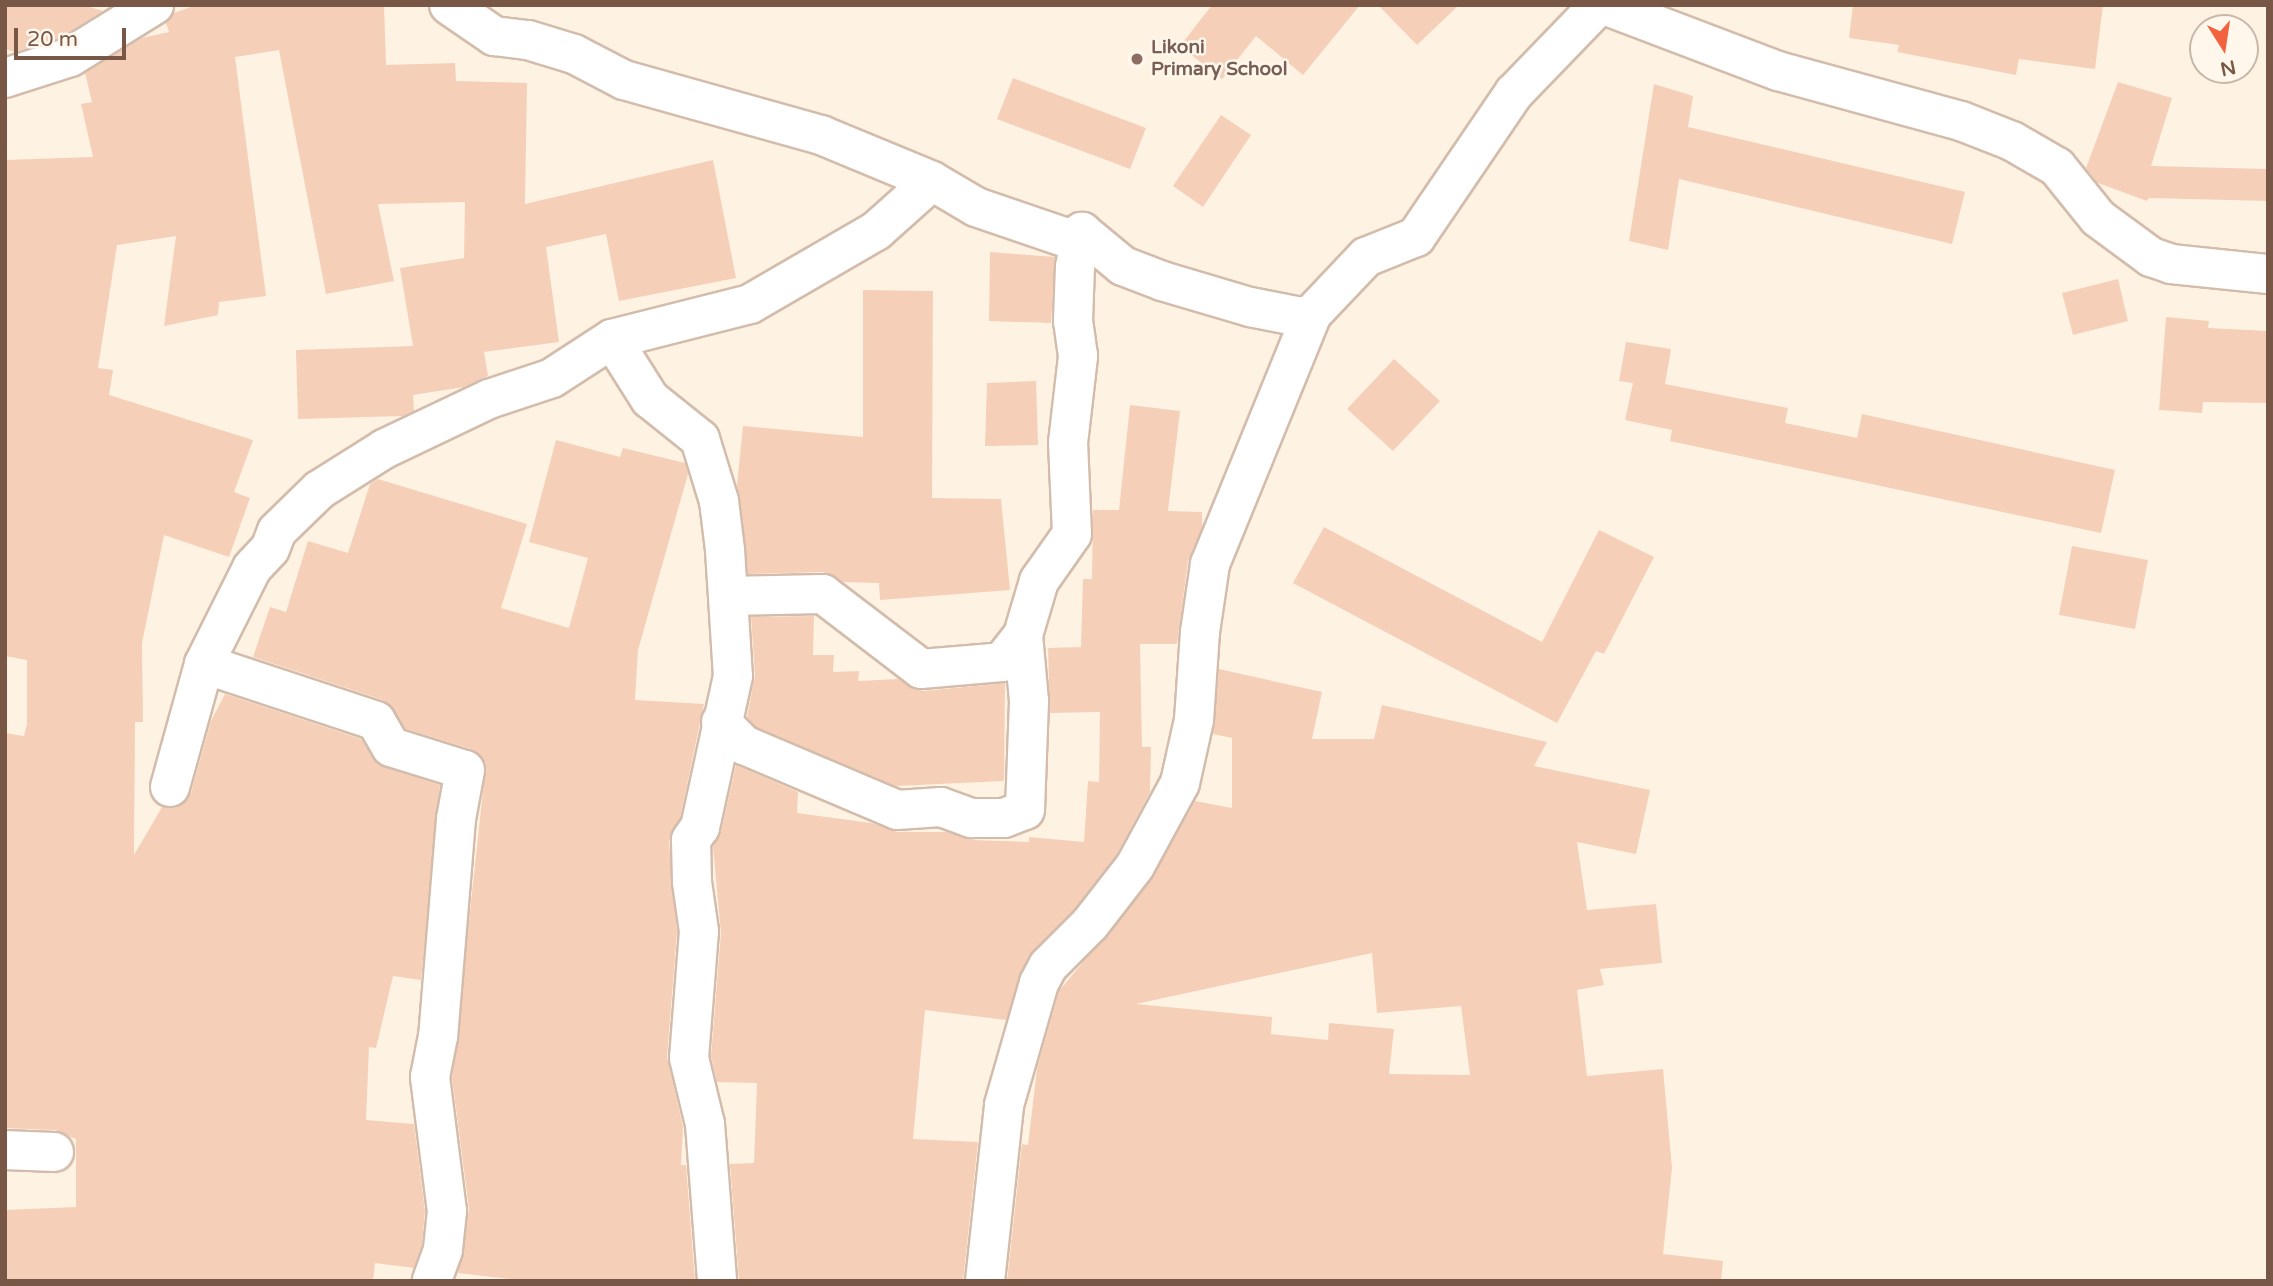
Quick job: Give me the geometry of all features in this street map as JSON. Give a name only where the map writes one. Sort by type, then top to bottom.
[{"type":"street","points":[[5,78],[70,57],[154,5]]},
{"type":"street","points":[[449,5],[494,36],[528,40],[574,54],[624,80],[821,135],[932,181],[976,207],[1070,239],[1082,232]]},
{"type":"street","points":[[985,1281],[1004,1104],[1039,983],[1048,965],[1090,925],[1135,866],[1180,783],[1194,720],[1199,632],[1210,564],[1312,314],[1366,257],[1416,237],[1514,93],[1602,5],[1778,71],[1961,121],[2012,141],[2057,167],[2098,218],[2151,257],[2171,264],[2268,274]]},
{"type":"street","points":[[170,787],[204,663],[252,568],[270,549],[277,531],[319,490],[384,449],[489,399],[552,378],[612,339],[750,304],[855,245],[932,181]]},
{"type":"street","points":[[1082,232],[1123,266],[1162,281],[1250,307],[1301,317],[1312,314]]},
{"type":"street","points":[[728,596],[823,594],[921,669],[1002,662],[1023,635],[1039,581],[1072,534],[1068,443],[1078,356],[1073,321],[1075,267],[1082,232]]},
{"type":"street","points":[[612,339],[650,399],[700,439],[719,501],[733,676],[700,827],[691,840],[699,931],[689,1058],[705,1124],[717,1281]]},
{"type":"street","points":[[721,722],[744,745],[897,810],[941,807],[972,818],[1004,818],[1025,810],[1030,701],[1023,635]]},
{"type":"street","points":[[204,663],[376,721],[391,747],[465,770],[456,819],[438,1036],[430,1077],[447,1211],[443,1250],[432,1281]]},
{"type":"street","points":[[5,1150],[54,1152]]},
{"type":"building","points":[[5,5],[83,5],[103,11],[61,37],[15,52],[5,49]]},
{"type":"building","points":[[196,5],[384,5],[386,65],[455,63],[456,81],[527,83],[525,204],[713,160],[736,278],[619,301],[606,234],[546,247],[559,342],[484,352],[488,376],[464,387],[413,395],[414,411],[403,416],[298,419],[296,350],[413,346],[400,268],[464,258],[465,202],[378,204],[394,281],[326,294],[279,50],[235,57],[266,296],[219,302],[218,315],[164,326],[176,236],[117,245],[98,368],[113,370],[109,395],[253,440],[234,492],[250,498],[229,557],[164,535],[142,643],[143,722],[135,722],[134,855],[162,807],[176,808],[191,793],[211,721],[225,694],[361,739],[384,767],[440,785],[421,980],[393,976],[376,1048],[369,1047],[366,1120],[414,1124],[425,1211],[422,1245],[414,1268],[375,1263],[373,1281],[5,1281],[5,1210],[76,1207],[76,1139],[55,1130],[5,1128],[5,733],[24,736],[27,724],[27,660],[5,656],[5,160],[93,157],[81,104],[92,102],[85,73],[142,38],[169,32],[166,23],[174,13]]},
{"type":"building","points":[[1212,5],[1360,5],[1303,75],[1256,36],[1222,79],[1180,46]]},
{"type":"building","points":[[1378,5],[1459,5],[1417,45]]},
{"type":"building","points":[[1853,5],[2103,5],[2095,69],[2019,59],[2016,75],[1897,52],[1899,45],[1849,38]]},
{"type":"building","points":[[1013,78],[1146,128],[1130,169],[997,119]]},
{"type":"building","points":[[2118,82],[2172,98],[2151,166],[2268,169],[2268,201],[2149,198],[2147,201],[2098,183],[2086,168]]},
{"type":"building","points":[[1654,84],[1693,96],[1688,127],[1965,192],[1952,244],[1679,179],[1668,250],[1629,241]]},
{"type":"building","points":[[1221,115],[1251,135],[1203,207],[1173,186]]},
{"type":"building","points":[[990,252],[1055,257],[1051,323],[989,321]]},
{"type":"building","points":[[2118,279],[2128,321],[2073,335],[2062,293]]},
{"type":"building","points":[[863,290],[933,291],[932,498],[1001,499],[1010,590],[880,600],[879,583],[843,582],[823,572],[748,574],[737,485],[743,426],[863,437]]},
{"type":"building","points":[[2166,317],[2209,321],[2208,328],[2268,331],[2268,403],[2203,402],[2202,413],[2159,410]]},
{"type":"building","points":[[1626,342],[1671,349],[1665,384],[1788,408],[1785,423],[1857,438],[1862,414],[2115,470],[2101,533],[1670,441],[1672,430],[1625,420],[1633,383],[1619,381]]},
{"type":"building","points":[[1394,359],[1440,401],[1393,451],[1347,409]]},
{"type":"building","points":[[1036,381],[1038,445],[985,446],[987,383]]},
{"type":"building","points":[[1130,405],[1180,411],[1168,511],[1202,512],[1202,527],[1188,561],[1177,644],[1140,644],[1142,747],[1151,747],[1150,792],[1117,854],[1074,910],[1029,955],[1006,1020],[925,1010],[913,1139],[978,1142],[963,1281],[739,1281],[730,1164],[754,1163],[757,1083],[717,1082],[711,1056],[721,933],[713,847],[721,832],[736,765],[798,792],[797,813],[871,823],[898,832],[946,832],[972,840],[1029,842],[1029,837],[1084,842],[1088,781],[1099,782],[1100,712],[1050,713],[1048,648],[1081,647],[1083,579],[1092,579],[1093,510],[1119,510]]},
{"type":"building","points":[[556,440],[620,457],[623,448],[685,463],[688,474],[638,650],[635,700],[704,704],[680,818],[669,841],[677,932],[667,1057],[683,1127],[681,1165],[686,1165],[695,1281],[526,1281],[458,1273],[469,1209],[452,1078],[486,763],[471,749],[406,729],[383,700],[253,657],[270,607],[286,612],[308,541],[348,553],[370,484],[378,479],[527,524],[501,608],[569,628],[588,558],[529,542]]},
{"type":"building","points":[[1324,527],[1542,642],[1599,530],[1654,557],[1604,654],[1596,651],[1557,723],[1293,583]]},
{"type":"building","points":[[2072,546],[2148,560],[2135,629],[2059,615]]},
{"type":"building","points":[[814,616],[813,655],[834,655],[833,672],[859,671],[858,681],[898,679],[923,691],[1005,683],[1004,781],[896,786],[756,727],[747,717],[755,675],[751,617]]},
{"type":"building","points":[[1219,669],[1322,692],[1312,739],[1374,739],[1382,705],[1547,742],[1534,766],[1650,790],[1636,854],[1577,842],[1587,910],[1656,904],[1662,963],[1600,969],[1604,985],[1577,990],[1587,1076],[1663,1069],[1672,1168],[1663,1254],[1723,1261],[1721,1281],[1007,1281],[1022,1144],[1028,1145],[1037,1069],[1059,991],[1152,879],[1195,801],[1232,808],[1232,738],[1213,734]],"holes":[[[1372,953],[1377,1013],[1461,1006],[1470,1075],[1389,1074],[1394,1029],[1329,1023],[1328,1040],[1271,1034],[1272,1017],[1136,1004]]]},
{"type":"place","name":"Likoni Primary School","points":[[1137,59]]}]
